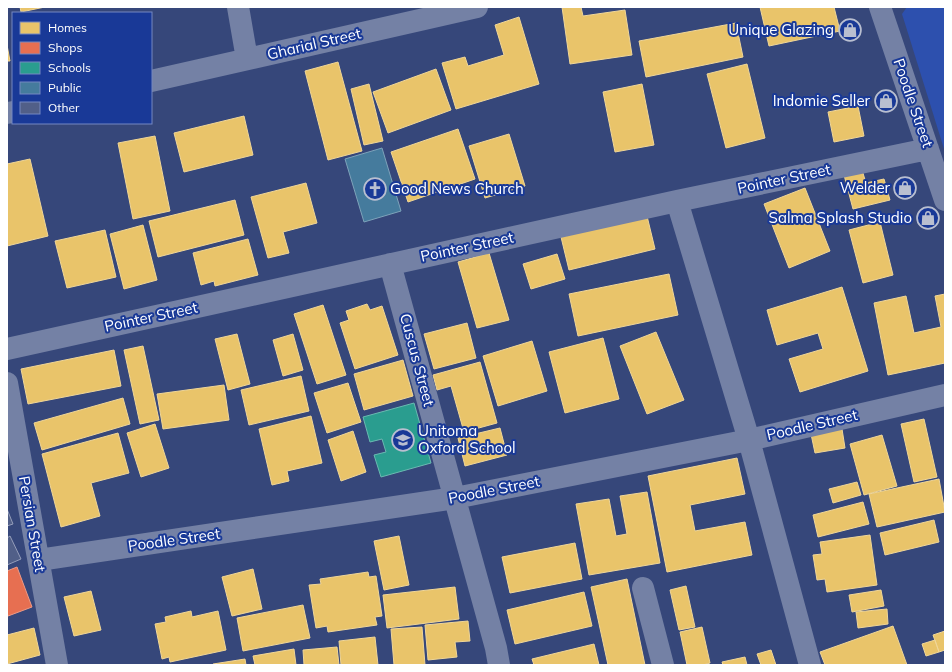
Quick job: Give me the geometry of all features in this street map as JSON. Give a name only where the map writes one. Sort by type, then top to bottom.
[{"type":"street","points":[[238,7],[247,59]]},
{"type":"street","name":"Gharial Street","points":[[152,81],[477,7]]},
{"type":"street","name":"Poodle Street","points":[[880,7],[943,191]]},
{"type":"street","name":"Pointer Street","points":[[7,349],[677,201],[928,149]]},
{"type":"street","points":[[677,201],[749,440],[810,665]]},
{"type":"street","name":"Cuscus Street","points":[[390,264],[496,648],[499,665]]},
{"type":"street","name":"Persian Street","points":[[7,383],[57,665]]},
{"type":"street","name":"Poodle Street","points":[[38,560],[455,498],[749,440],[945,395]]},
{"type":"street","points":[[643,588],[663,665]]},
{"type":"shaded area","points":[[907,7],[945,7],[945,152],[902,14]]},
{"type":"building: Homes","points":[[20,7],[45,7],[21,12]]},
{"type":"building: Homes","points":[[562,7],[581,7],[583,16],[625,10],[632,55],[570,64]]},
{"type":"building: Homes","points":[[760,7],[834,7],[840,31],[769,46]]},
{"type":"building: Homes","points":[[519,17],[539,84],[456,109],[442,63],[465,57],[468,66],[504,55],[495,25]]},
{"type":"building: Homes","points":[[736,23],[743,57],[646,77],[639,41]]},
{"type":"building: Homes","points":[[7,45],[10,61],[7,61]]},
{"type":"building: Homes","points":[[338,62],[362,151],[328,160],[305,71]]},
{"type":"building: Homes","points":[[747,64],[765,138],[726,148],[707,74]]},
{"type":"building: Homes","points":[[436,69],[451,110],[388,133],[373,92]]},
{"type":"building: Homes","points":[[369,84],[383,141],[364,145],[351,89]]},
{"type":"building: Homes","points":[[642,84],[654,145],[615,152],[603,92]]},
{"type":"building: Homes","points":[[858,106],[864,136],[834,142],[828,112]]},
{"type":"building: Homes","points":[[244,116],[253,155],[184,172],[174,133]]},
{"type":"building: Homes","points":[[458,129],[475,179],[408,202],[391,152]]},
{"type":"building: Homes","points":[[509,134],[525,186],[485,198],[469,146]]},
{"type":"building: Homes","points":[[155,136],[170,211],[133,219],[118,143]]},
{"type":"building: Homes","points":[[30,159],[48,236],[7,246],[7,164]]},
{"type":"building: Homes","points":[[862,170],[866,183],[884,179],[890,200],[853,209],[844,175]]},
{"type":"building: Homes","points":[[306,183],[317,223],[283,232],[289,253],[268,258],[251,197]]},
{"type":"building: Homes","points":[[805,188],[830,251],[789,268],[764,204]]},
{"type":"building: Homes","points":[[235,200],[244,235],[158,257],[149,221]]},
{"type":"building: Homes","points":[[647,216],[655,249],[569,270],[561,237]]},
{"type":"building: Homes","points":[[880,222],[893,275],[863,283],[849,230]]},
{"type":"building: Homes","points":[[143,225],[157,280],[124,289],[110,234]]},
{"type":"building: Homes","points":[[105,230],[116,277],[67,288],[55,241]]},
{"type":"building: Homes","points":[[248,239],[258,275],[215,286],[214,281],[201,285],[193,253]]},
{"type":"building: Homes","points":[[489,253],[509,320],[477,328],[458,262]]},
{"type":"building: Homes","points":[[557,254],[565,279],[531,289],[523,264]]},
{"type":"building: Homes","points":[[669,274],[678,315],[578,336],[569,294]]},
{"type":"building: Homes","points":[[842,287],[868,371],[800,392],[789,359],[823,349],[818,333],[777,345],[767,310]]},
{"type":"building: Homes","points":[[945,294],[945,363],[888,375],[874,303],[906,296],[914,333],[941,327],[935,296]]},
{"type":"building: Homes","points":[[367,304],[370,310],[382,306],[398,355],[355,369],[340,323],[349,320],[346,311]]},
{"type":"building: Homes","points":[[323,305],[346,375],[317,384],[294,314]]},
{"type":"building: Homes","points":[[467,323],[476,358],[434,369],[424,334]]},
{"type":"building: Homes","points":[[656,332],[684,400],[647,414],[620,346]]},
{"type":"building: Homes","points":[[237,334],[250,384],[228,390],[215,339]]},
{"type":"building: Homes","points":[[293,334],[303,370],[283,376],[273,340]]},
{"type":"building: Homes","points":[[603,338],[619,399],[565,413],[549,352]]},
{"type":"building: Homes","points":[[532,341],[547,391],[498,406],[483,356]]},
{"type":"building: Homes","points":[[143,346],[159,420],[140,424],[124,350]]},
{"type":"building: Homes","points":[[114,350],[121,386],[28,404],[21,369]]},
{"type":"building: Homes","points":[[403,360],[413,396],[364,410],[354,374]]},
{"type":"building: Homes","points":[[480,362],[497,423],[464,432],[451,386],[437,390],[433,375]]},
{"type":"building: Homes","points":[[301,376],[309,411],[249,425],[241,390]]},
{"type":"building: Homes","points":[[348,383],[361,422],[327,433],[314,393]]},
{"type":"building: Homes","points":[[224,385],[229,420],[163,429],[157,394]]},
{"type":"building: Homes","points":[[123,398],[130,424],[42,450],[34,423]]},
{"type":"building: Homes","points":[[311,416],[322,463],[287,471],[289,481],[272,485],[259,429]]},
{"type":"building: Homes","points":[[924,419],[937,477],[914,482],[901,424]]},
{"type":"building: Homes","points":[[155,424],[169,468],[141,477],[127,433]]},
{"type":"building: Homes","points":[[500,428],[507,455],[465,466],[458,438]]},
{"type":"building: Homes","points":[[842,429],[845,448],[815,453],[811,434]]},
{"type":"building: Homes","points":[[353,431],[366,472],[341,481],[328,440]]},
{"type":"building: Homes","points":[[118,433],[129,473],[91,483],[100,516],[61,527],[42,454]]},
{"type":"building: Homes","points":[[882,435],[897,486],[864,495],[850,444]]},
{"type":"building: Homes","points":[[737,458],[745,494],[690,505],[695,531],[745,522],[752,555],[667,572],[648,476]]},
{"type":"building: Homes","points":[[939,479],[945,512],[877,527],[869,494]]},
{"type":"building: Homes","points":[[857,482],[861,495],[833,503],[829,489]]},
{"type":"building: Homes","points":[[647,492],[660,563],[589,575],[576,504],[609,499],[616,536],[627,534],[620,496]]},
{"type":"building: Homes","points":[[863,502],[869,524],[818,537],[813,515]]},
{"type":"building: Homes","points":[[934,520],[939,542],[885,555],[880,533]]},
{"type":"building: Homes","points":[[870,535],[877,585],[827,592],[825,579],[817,580],[813,555],[822,554],[820,542]]},
{"type":"building: Homes","points":[[399,536],[409,585],[384,590],[374,541]]},
{"type":"building: Homes","points":[[575,543],[582,579],[510,593],[502,557]]},
{"type":"building: Homes","points":[[253,569],[262,609],[232,616],[222,577]]},
{"type":"building: Homes","points":[[368,572],[369,577],[376,576],[382,616],[375,617],[377,625],[328,632],[327,626],[316,628],[309,585],[321,584],[320,579]]},
{"type":"building: Homes","points":[[627,579],[645,665],[608,665],[591,587]]},
{"type":"building: Homes","points":[[686,586],[695,627],[679,630],[670,590]]},
{"type":"building: Homes","points":[[455,587],[459,619],[387,628],[383,595]]},
{"type":"building: Homes","points":[[881,590],[884,606],[852,612],[849,595]]},
{"type":"building: Homes","points":[[91,591],[101,630],[74,636],[64,597]]},
{"type":"building: Homes","points":[[584,592],[592,626],[515,644],[507,610]]},
{"type":"building: Homes","points":[[303,605],[310,638],[243,651],[237,618]]},
{"type":"building: Homes","points":[[887,609],[888,624],[858,628],[856,612]]},
{"type":"building: Homes","points":[[191,611],[192,617],[218,611],[226,650],[170,662],[169,657],[162,659],[155,624],[166,622],[165,617]]},
{"type":"building: Homes","points":[[468,621],[470,641],[455,642],[457,657],[428,660],[425,625]]},
{"type":"building: Homes","points":[[893,626],[907,665],[825,665],[820,652]]},
{"type":"building: Homes","points":[[422,627],[425,665],[394,665],[391,629]]},
{"type":"building: Homes","points":[[702,627],[710,663],[703,665],[687,665],[680,632]]},
{"type":"building: Homes","points":[[34,628],[40,655],[7,664],[7,635]]},
{"type":"building: Homes","points":[[945,631],[945,650],[939,652],[933,635]]},
{"type":"building: Homes","points":[[375,637],[378,665],[341,665],[339,641]]},
{"type":"building: Homes","points":[[935,640],[939,652],[926,656],[922,644]]},
{"type":"building: Homes","points":[[594,644],[599,665],[534,665],[532,659]]},
{"type":"building: Homes","points":[[337,647],[339,665],[304,665],[303,650]]},
{"type":"building: Homes","points":[[294,649],[296,665],[255,665],[253,656]]},
{"type":"building: Homes","points":[[771,650],[776,665],[761,665],[757,654]]},
{"type":"building: Homes","points":[[745,657],[747,665],[723,665],[722,662]]},
{"type":"building: Homes","points":[[245,659],[246,665],[213,665],[213,664]]},
{"type":"building: Shops","points":[[17,567],[32,607],[8,616],[7,571]]},
{"type":"building: Schools","name":"Unitoma Oxford School","points":[[414,403],[431,463],[381,477],[374,455],[386,452],[382,439],[370,442],[363,417]]},
{"type":"building: Public","points":[[382,148],[401,211],[364,222],[345,159]]},
{"type":"building: Other","points":[[7,509],[13,524],[7,526]]},
{"type":"building: Other","points":[[10,536],[21,559],[7,565],[7,538]]},
{"type":"place","name":"Unique Glazing","points":[[850,30]]},
{"type":"place","name":"Indomie Seller","points":[[886,101]]},
{"type":"place","name":"Welder","points":[[905,188]]},
{"type":"place","name":"Good News Church","points":[[375,189]]},
{"type":"place","name":"Salma Splash Studio","points":[[928,218]]},
{"type":"place","name":"Unitoma Oxford School","points":[[403,440]]}]
